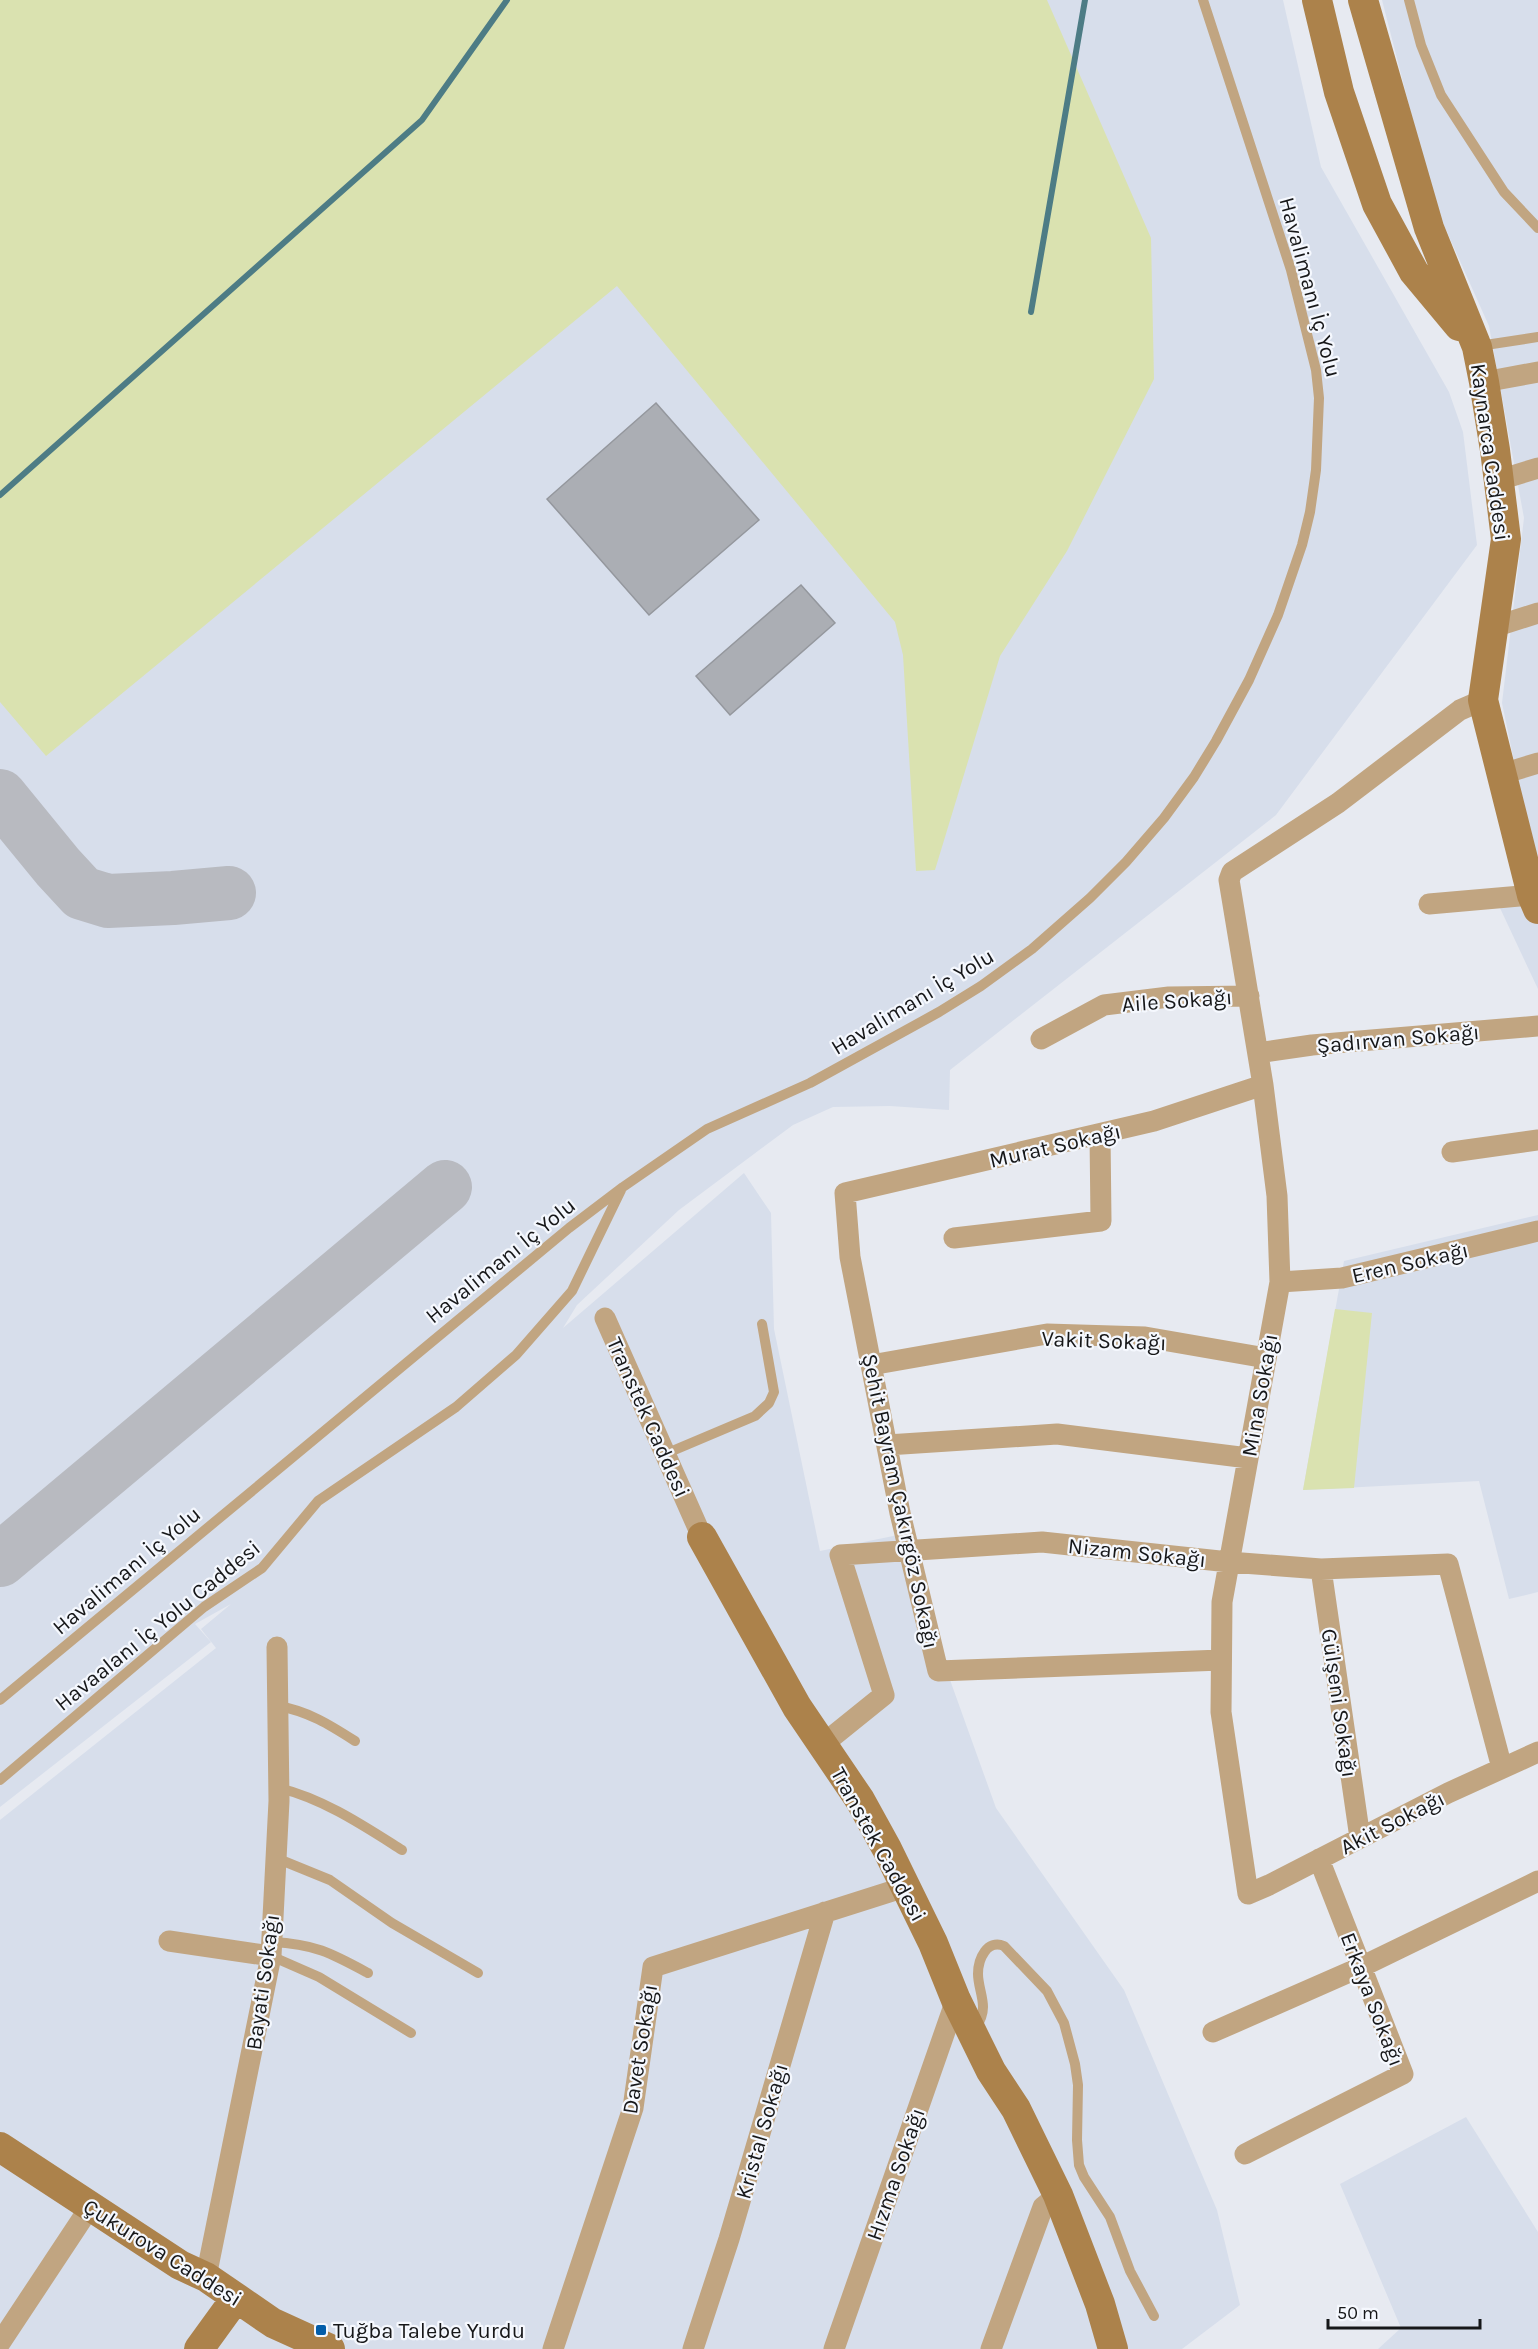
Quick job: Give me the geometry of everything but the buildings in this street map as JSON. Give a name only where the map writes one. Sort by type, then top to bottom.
[{"type":"street","name":"Kaynarca Caddesi","points":[[1317,0],[1339,92],[1377,204],[1414,273],[1477,347]]},
{"type":"street","name":"Kaynarca Caddesi","points":[[1363,0],[1429,228],[1477,347],[1484,382],[1506,539],[1484,700],[1535,902]]},
{"type":"street","points":[[1484,382],[1538,372]]},
{"type":"street","points":[[1499,480],[1538,468]]},
{"type":"street","points":[[1494,627],[1538,613]]},
{"type":"street","name":"Mina Sokağı","points":[[1248,1894],[1221,1712],[1222,1602],[1280,1282],[1277,1196],[1263,1085],[1229,880],[1232,872],[1338,803],[1460,710],[1484,700]]},
{"type":"street","points":[[1502,774],[1538,762]]},
{"type":"street","points":[[1429,904],[1535,902]]},
{"type":"street","name":"Aile Sokağı","points":[[1041,1039],[1104,1005],[1169,997],[1249,996]]},
{"type":"street","name":"Şadırvan Sokağı","points":[[1258,1053],[1312,1045],[1538,1026]]},
{"type":"street","name":"Murat Sokağı","points":[[845,1193],[1155,1121],[1263,1085]]},
{"type":"street","points":[[954,1238],[1101,1221],[1100,1134]]},
{"type":"street","points":[[1452,1152],[1538,1140]]},
{"type":"street","name":"Şehit Bayram Çakırgöz Sokağı","points":[[845,1193],[850,1257],[886,1445],[938,1671],[1221,1660]]},
{"type":"street","name":"Eren Sokağı","points":[[1280,1282],[1342,1278],[1538,1231]]},
{"type":"street","name":"Transtek Caddesi","points":[[605,1318],[702,1537],[797,1707],[860,1800],[933,1943],[956,2000],[991,2071],[1016,2109],[1058,2195],[1100,2304],[1113,2349]]},
{"type":"street","name":"Vakit Sokağı","points":[[871,1365],[1047,1334],[1145,1337],[1266,1358]]},
{"type":"street","points":[[886,1445],[1057,1434],[1248,1458]]},
{"type":"street","name":"Nizam Sokağı","points":[[822,1745],[884,1695],[840,1555],[1042,1542],[1229,1562],[1321,1569],[1448,1564],[1503,1768]]},
{"type":"street","name":"Gülşeni Sokağı","points":[[1321,1569],[1360,1838]]},
{"type":"street","name":"Bayati Sokağı","points":[[206,2277],[271,1949],[279,1788],[277,1647]]},
{"type":"street","name":"Akit Sokağı","points":[[1248,1894],[1448,1793],[1538,1752]]},
{"type":"street","name":"Erkaya Sokağı","points":[[1245,2154],[1403,2074],[1319,1859]]},
{"type":"street","points":[[1214,2032],[1361,1967],[1538,1881]]},
{"type":"street","name":"Davet Sokağı","points":[[553,2349],[633,2108],[653,1967],[905,1887]]},
{"type":"street","name":"Kristal Sokağı","points":[[693,2349],[729,2239],[825,1912]]},
{"type":"street","points":[[169,1941],[271,1949]]},
{"type":"street","name":"Hızma Sokağı","points":[[834,2349],[956,2000]]},
{"type":"street","name":"Çukurova Caddesi","points":[[0,2147],[180,2265],[206,2277],[273,2323],[330,2349]]},
{"type":"street","points":[[991,2349],[1043,2207],[1058,2195]]},
{"type":"street","points":[[0,2343],[90,2206]]},
{"type":"street","points":[[199,2349],[236,2298]]},
{"type":"lane","name":"Havalimanı İç Yolu","points":[[0,1700],[568,1228],[622,1187],[707,1129],[810,1083],[939,1012],[981,986],[1032,949],[1090,898],[1126,862],[1164,818],[1194,777],[1249,680],[1278,615],[1302,545],[1310,512],[1316,470],[1319,398],[1314,360],[1291,270],[1203,0]]},
{"type":"lane","points":[[1409,0],[1420,45],[1441,94],[1504,192],[1538,228]]},
{"type":"lane","points":[[1477,347],[1538,337]]},
{"type":"lane","name":"Havaalanı İç Yolu Caddesi","points":[[0,1780],[204,1607],[262,1568],[318,1501],[456,1407],[516,1355],[572,1291],[622,1187]]},
{"type":"lane","points":[[665,1454],[755,1416],[769,1403],[774,1392],[762,1324]]},
{"type":"lane","points":[[278,1706],[298,1709],[324,1720],[355,1741]]},
{"type":"lane","points":[[279,1788],[310,1798],[402,1850]]},
{"type":"lane","points":[[276,1858],[330,1880],[392,1923],[478,1973]]},
{"type":"lane","points":[[271,1949],[292,1943],[321,1949],[368,1973]]},
{"type":"lane","points":[[973,2032],[982,2014],[978,1973],[980,1963],[986,1949],[999,1944],[1004,1946],[1042,1984],[1064,2023],[1078,2085],[1079,2165],[1110,2217],[1130,2271],[1154,2316]]},
{"type":"lane","points":[[271,1949],[411,2033]]},
{"type":"shaded area","points":[[0,0],[1283,0],[1321,167],[1449,392],[1463,432],[1477,545],[1276,815],[950,1070],[949,1110],[890,1106],[833,1107],[793,1125],[679,1210],[577,1305],[563,1328],[744,1173],[771,1213],[774,1329],[820,1551],[898,1535],[996,1808],[1124,1990],[1217,2210],[1240,2305],[1182,2349],[0,2349],[0,1820],[216,1648],[201,1629],[231,1604],[195,1624],[211,1642],[0,1807]]},
{"type":"shaded area","points":[[1382,0],[1538,0],[1538,877],[1502,703],[1524,518],[1489,326],[1434,203]]},
{"type":"shaded area","points":[[1538,898],[1538,989],[1500,908]]},
{"type":"shaded area","points":[[1538,1215],[1538,1592],[1509,1599],[1479,1481],[1303,1490],[1344,1261]]},
{"type":"shaded area","points":[[1466,2117],[1538,2232],[1538,2349],[1378,2349],[1401,2328],[1340,2184]]},
{"type":"green space","points":[[0,0],[1047,0],[1151,238],[1154,379],[1067,551],[1000,656],[935,870],[916,871],[903,655],[895,622],[617,286],[46,756],[0,702]]},
{"type":"green space","points":[[1335,1309],[1372,1313],[1354,1488],[1303,1490]]},
{"type":"waterway","points":[[0,495],[422,120],[507,0]]},
{"type":"waterway","points":[[1031,312],[1085,0]]},
{"type":"taxiway","points":[[0,796],[82,893],[108,901],[229,893]]},
{"type":"taxiway","points":[[0,1560],[445,1187]]},
{"type":"place","name":"Tuğba Talebe Yurdu","points":[[321,2330]]}]
